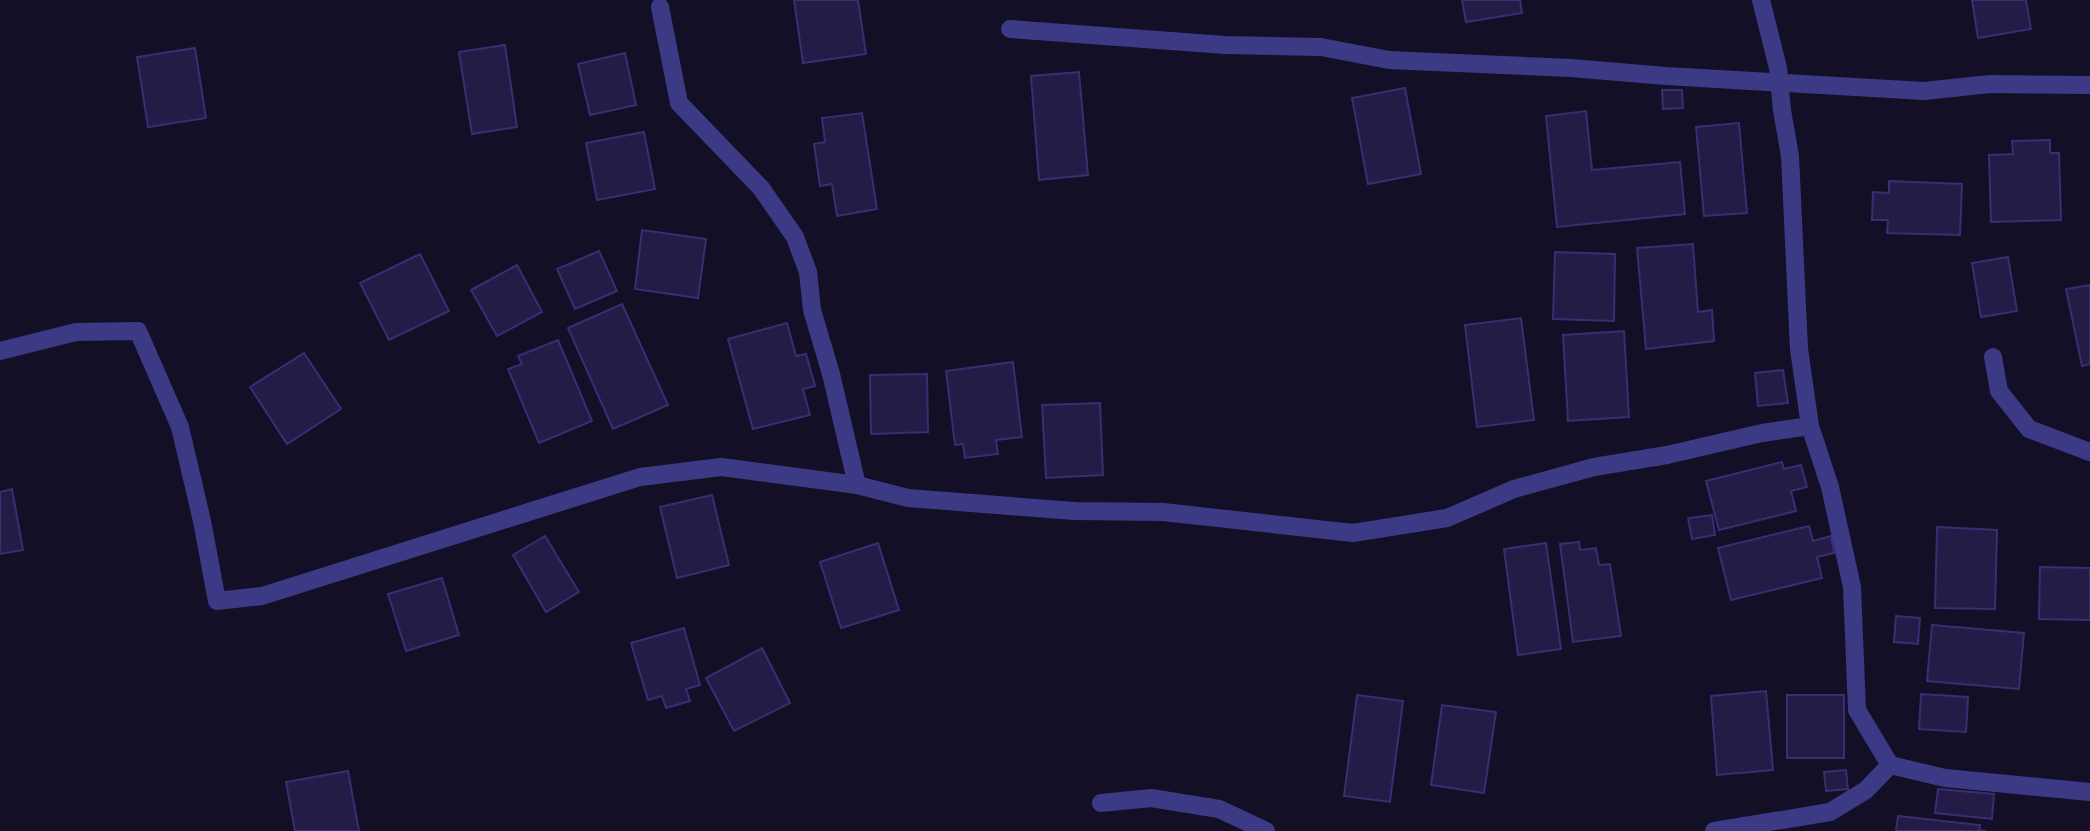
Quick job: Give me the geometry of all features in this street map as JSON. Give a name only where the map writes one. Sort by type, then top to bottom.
[{"type":"street","points":[[1761,0],[1779,82],[1790,156],[1799,349],[1810,426],[1830,488],[1852,587],[1857,710],[1890,765],[1945,778],[2090,792]]},
{"type":"street","points":[[660,7],[679,103],[761,188],[795,237],[808,272],[812,310],[831,374],[857,485]]},
{"type":"street","points":[[1010,29],[1225,45],[1321,47],[1389,60],[1571,68],[1924,91],[1990,84],[2090,85]]},
{"type":"street","points":[[0,351],[76,332],[138,331],[180,427],[217,601],[262,596],[640,477],[721,467],[857,485],[908,498],[1074,510],[1163,512],[1353,533],[1447,518],[1514,489],[1594,467],[1810,426]]},
{"type":"street","points":[[1993,356],[1999,391],[2029,429],[2090,452]]},
{"type":"street","points":[[1714,831],[1830,811],[1866,790],[1890,765]]},
{"type":"street","points":[[1101,803],[1152,797],[1219,809],[1266,831]]},
{"type":"building","points":[[794,0],[858,0],[866,54],[803,63]]},
{"type":"building","points":[[1462,0],[1520,0],[1522,13],[1466,22]]},
{"type":"building","points":[[1972,0],[2026,0],[2031,29],[1978,38]]},
{"type":"building","points":[[505,45],[517,127],[472,134],[459,52]]},
{"type":"building","points":[[195,48],[206,118],[148,127],[137,57]]},
{"type":"building","points":[[625,53],[636,105],[590,115],[578,64]]},
{"type":"building","points":[[1079,72],[1088,175],[1039,180],[1031,76]]},
{"type":"building","points":[[1405,88],[1421,174],[1368,184],[1352,98]]},
{"type":"building","points":[[1662,90],[1682,90],[1683,108],[1663,109]]},
{"type":"building","points":[[1586,111],[1592,170],[1680,162],[1685,214],[1557,227],[1546,116]]},
{"type":"building","points":[[862,113],[877,209],[837,216],[832,184],[820,186],[814,144],[825,142],[822,118]]},
{"type":"building","points":[[1739,123],[1747,213],[1704,216],[1696,127]]},
{"type":"building","points":[[644,132],[655,189],[597,200],[586,143]]},
{"type":"building","points":[[2050,140],[2050,153],[2059,153],[2061,220],[1991,222],[1989,155],[2013,154],[2012,141]]},
{"type":"building","points":[[1889,181],[1962,184],[1960,235],[1887,233],[1888,220],[1872,220],[1873,192],[1889,193]]},
{"type":"building","points":[[642,230],[706,239],[698,298],[635,289]]},
{"type":"building","points":[[1693,244],[1698,312],[1712,310],[1714,341],[1646,349],[1637,248]]},
{"type":"building","points":[[599,251],[617,291],[575,309],[557,269]]},
{"type":"building","points":[[1555,252],[1615,254],[1614,321],[1553,319]]},
{"type":"building","points":[[420,254],[449,311],[389,340],[360,283]]},
{"type":"building","points":[[2008,257],[2017,311],[1981,317],[1972,263]]},
{"type":"building","points":[[517,265],[542,312],[497,336],[471,290]]},
{"type":"building","points":[[2090,285],[2090,364],[2082,366],[2066,289]]},
{"type":"building","points":[[622,304],[668,405],[613,429],[568,328]]},
{"type":"building","points":[[1521,318],[1534,420],[1477,427],[1465,325]]},
{"type":"building","points":[[787,323],[796,356],[806,354],[815,386],[803,389],[810,415],[753,429],[728,339]]},
{"type":"building","points":[[1624,331],[1629,417],[1568,421],[1563,335]]},
{"type":"building","points":[[558,340],[592,421],[539,443],[508,369],[522,364],[518,356]]},
{"type":"building","points":[[304,353],[341,409],[287,444],[250,387]]},
{"type":"building","points":[[1013,362],[1022,437],[996,440],[998,454],[965,458],[963,444],[955,445],[946,371]]},
{"type":"building","points":[[1783,370],[1788,403],[1758,406],[1755,373]]},
{"type":"building","points":[[927,374],[928,432],[871,434],[870,375]]},
{"type":"building","points":[[1100,403],[1103,475],[1046,478],[1042,405]]},
{"type":"building","points":[[1782,462],[1784,469],[1801,465],[1807,487],[1791,491],[1796,511],[1719,530],[1706,481]]},
{"type":"building","points":[[12,489],[23,550],[0,554],[0,492]]},
{"type":"building","points":[[712,495],[729,565],[677,578],[660,507]]},
{"type":"building","points":[[1712,515],[1715,535],[1692,539],[1688,518]]},
{"type":"building","points":[[1809,526],[1813,541],[1831,536],[1834,553],[1817,557],[1822,578],[1731,600],[1718,548]]},
{"type":"building","points":[[1937,527],[1997,530],[1995,609],[1935,608]]},
{"type":"building","points":[[545,536],[579,592],[546,612],[513,555]]},
{"type":"building","points":[[1579,542],[1580,550],[1596,548],[1599,565],[1610,564],[1621,636],[1573,642],[1560,544]]},
{"type":"building","points":[[878,543],[899,610],[841,628],[820,562]]},
{"type":"building","points":[[1546,543],[1561,649],[1518,655],[1504,549]]},
{"type":"building","points":[[2040,567],[2090,568],[2090,620],[2039,619]]},
{"type":"building","points":[[442,578],[459,635],[406,651],[388,594]]},
{"type":"building","points":[[1896,616],[1920,618],[1918,644],[1894,642]]},
{"type":"building","points":[[1932,625],[2024,633],[2019,689],[1927,681]]},
{"type":"building","points":[[684,628],[700,685],[686,689],[690,701],[666,708],[662,696],[648,700],[631,643]]},
{"type":"building","points":[[762,648],[790,703],[734,731],[706,678]]},
{"type":"building","points":[[1766,691],[1773,770],[1717,775],[1711,696]]},
{"type":"building","points":[[1921,694],[1968,697],[1966,732],[1919,729]]},
{"type":"building","points":[[1357,695],[1403,701],[1390,802],[1344,796]]},
{"type":"building","points":[[1787,695],[1844,695],[1844,758],[1787,758]]},
{"type":"building","points":[[1442,705],[1496,712],[1484,793],[1431,785]]},
{"type":"building","points":[[1846,770],[1848,789],[1826,791],[1824,772]]},
{"type":"building","points":[[348,771],[359,831],[295,831],[286,782]]},
{"type":"building","points":[[1938,789],[1994,794],[1992,819],[1935,813]]},
{"type":"building","points":[[1898,816],[1980,825],[1979,830],[1986,831],[1896,831]]}]
